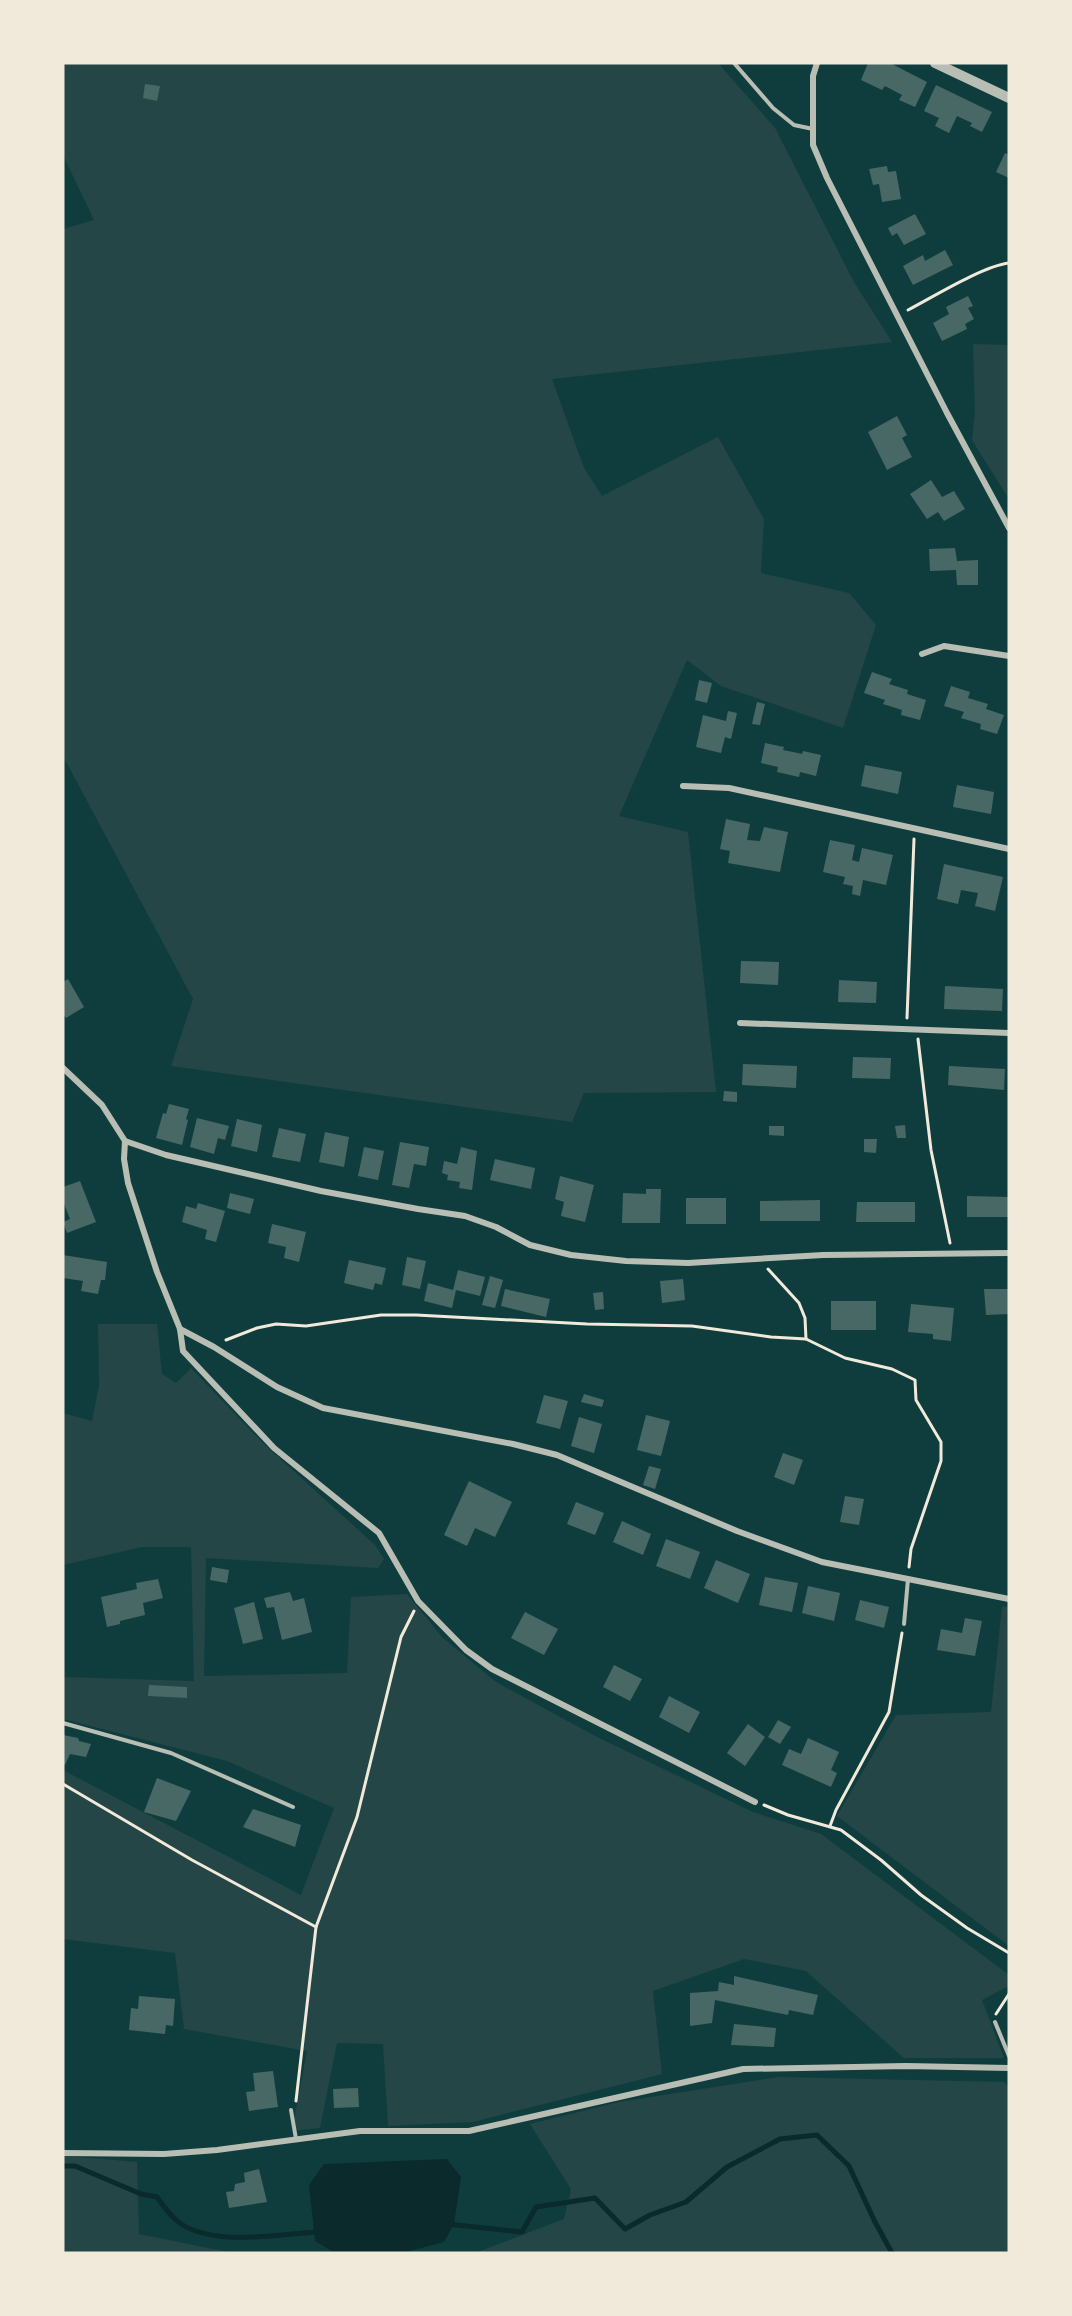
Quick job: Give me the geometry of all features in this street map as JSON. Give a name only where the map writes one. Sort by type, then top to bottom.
[{"type":"street","points":[[817,63],[813,76],[813,145],[827,178],[897,316],[1009,528]]},
{"type":"street","points":[[935,63],[1009,98]]},
{"type":"street","points":[[921,654],[944,646],[1009,656]]},
{"type":"street","points":[[683,786],[729,788],[1009,849]]},
{"type":"street","points":[[740,1023],[1009,1033]]},
{"type":"street","points":[[63,1068],[102,1105],[125,1141],[124,1159],[128,1183],[157,1272],[180,1329],[183,1351],[274,1448],[379,1533],[418,1601],[466,1650],[492,1669],[755,1802]]},
{"type":"street","points":[[125,1141],[166,1155],[321,1191],[465,1216],[496,1227],[530,1245],[571,1255],[626,1261],[687,1263],[824,1255],[1009,1253]]},
{"type":"street","points":[[180,1329],[214,1347],[277,1388],[323,1408],[513,1444],[557,1455],[737,1531],[822,1562],[1009,1599]]},
{"type":"street","points":[[63,2153],[164,2154],[217,2150],[360,2131],[469,2131],[743,2070],[906,2066],[1009,2068]]},
{"type":"lane","points":[[734,63],[773,108],[794,125],[813,129]]},
{"type":"lane","points":[[904,1624],[908,1580]]},
{"type":"lane","points":[[63,1723],[171,1753],[293,1807]]},
{"type":"lane","points":[[995,2022],[1009,2056]]},
{"type":"lane","points":[[291,2110],[296,2139]]},
{"type":"path","points":[[897,316],[975,276],[1009,263]]},
{"type":"path","points":[[906,1029],[915,828]]},
{"type":"path","points":[[918,1029],[932,1150],[953,1254]]},
{"type":"path","points":[[762,1260],[799,1303],[805,1317],[806,1339]]},
{"type":"path","points":[[214,1347],[257,1328],[276,1324],[306,1326],[381,1315],[692,1326],[771,1337],[806,1339],[845,1358],[892,1369],[915,1380],[916,1400],[941,1442],[941,1461],[910,1549],[908,1580]]},
{"type":"path","points":[[291,2110],[297,2099],[316,1928],[357,1817],[401,1637],[418,1601]]},
{"type":"path","points":[[830,1826],[836,1810],[889,1712],[904,1624]]},
{"type":"path","points":[[63,1784],[192,1860],[316,1928]]},
{"type":"path","points":[[755,1802],[788,1815],[841,1830],[921,1895],[967,1928],[1009,1953]]},
{"type":"path","points":[[995,2022],[996,2011],[1009,1994]]},
{"type":"shaded area","points":[[63,63],[718,63],[775,128],[854,282],[892,342],[552,379],[584,468],[602,496],[718,437],[764,519],[761,573],[849,593],[876,625],[843,728],[721,686],[687,660],[619,816],[688,832],[716,1092],[584,1093],[572,1122],[171,1066],[193,999],[63,756],[63,229],[94,220],[63,155]]},
{"type":"shaded area","points":[[973,344],[1009,345],[1009,499],[972,440],[975,412]]},
{"type":"shaded area","points":[[98,1324],[157,1324],[162,1374],[176,1383],[191,1368],[265,1445],[375,1545],[384,1559],[378,1568],[206,1558],[204,1676],[347,1673],[351,1597],[407,1594],[442,1637],[496,1682],[595,1736],[753,1812],[821,1834],[1009,1975],[1009,1986],[982,2000],[1004,2058],[904,2058],[806,1971],[744,1959],[653,1991],[662,2074],[473,2122],[388,2126],[383,2044],[337,2043],[320,2128],[292,2131],[307,2051],[184,2029],[175,1953],[63,1939],[63,1770],[301,1895],[334,1808],[227,1761],[63,1719],[63,1677],[194,1681],[191,1547],[142,1547],[63,1565],[63,1413],[92,1421],[99,1385]]},
{"type":"shaded area","points":[[1002,1606],[1009,1607],[1009,1946],[837,1816],[896,1715],[991,1712]]},
{"type":"shaded area","points":[[778,2077],[1004,2082],[1009,2087],[1009,2253],[475,2253],[564,2219],[571,2189],[530,2124],[619,2102]]},
{"type":"shaded area","points":[[63,2157],[137,2162],[139,2234],[233,2253],[63,2253]]},
{"type":"shaded area","points":[[447,2159],[461,2177],[454,2224],[444,2242],[402,2253],[335,2253],[315,2241],[309,2185],[324,2164]]},
{"type":"building","points":[[868,63],[890,63],[927,82],[915,107],[899,100],[902,95],[885,86],[882,90],[861,80]]},
{"type":"building","points":[[145,84],[160,86],[157,101],[143,98]]},
{"type":"building","points":[[936,85],[992,112],[982,132],[970,126],[972,123],[957,116],[949,133],[935,126],[939,118],[924,111]]},
{"type":"building","points":[[1005,153],[1009,155],[1009,178],[996,172]]},
{"type":"building","points":[[887,166],[888,172],[896,171],[901,199],[882,202],[879,184],[873,185],[869,169]]},
{"type":"building","points":[[915,214],[926,234],[904,245],[897,233],[892,236],[888,228]]},
{"type":"building","points":[[945,250],[953,265],[913,285],[903,266],[923,255],[925,261]]},
{"type":"building","points":[[968,296],[973,306],[968,308],[974,319],[965,324],[967,329],[942,341],[933,323],[949,314],[946,307]]},
{"type":"building","points":[[897,416],[907,435],[902,438],[912,457],[887,470],[868,432]]},
{"type":"building","points":[[931,480],[942,497],[954,491],[965,509],[944,521],[938,512],[927,519],[910,494]]},
{"type":"building","points":[[955,548],[957,561],[978,560],[978,585],[957,585],[956,570],[930,571],[929,549]]},
{"type":"building","points":[[872,672],[892,679],[889,684],[908,690],[907,694],[926,700],[920,720],[901,715],[902,710],[883,704],[885,700],[864,693]]},
{"type":"building","points":[[699,680],[712,683],[707,703],[695,700]]},
{"type":"building","points":[[951,686],[970,692],[968,698],[988,704],[986,709],[1004,715],[997,734],[980,729],[981,724],[961,718],[964,712],[944,706]]},
{"type":"building","points":[[757,702],[765,704],[760,725],[752,724]]},
{"type":"building","points":[[728,711],[737,713],[731,739],[725,737],[721,753],[696,747],[703,715],[726,721]]},
{"type":"building","points":[[765,743],[784,747],[783,750],[821,755],[816,776],[800,772],[799,777],[777,772],[778,767],[761,763]]},
{"type":"building","points":[[865,765],[902,772],[898,794],[861,786]]},
{"type":"building","points":[[957,785],[994,792],[991,814],[953,807]]},
{"type":"building","points":[[726,819],[750,824],[747,840],[760,841],[764,827],[788,832],[780,872],[728,863],[730,851],[720,849]]},
{"type":"building","points":[[830,840],[855,845],[852,860],[859,862],[862,848],[893,855],[886,885],[863,880],[860,896],[852,894],[853,886],[843,884],[845,877],[823,872]]},
{"type":"building","points":[[944,864],[1003,877],[995,911],[975,906],[978,893],[961,890],[958,904],[937,899]]},
{"type":"building","points":[[741,961],[779,962],[778,985],[740,983]]},
{"type":"building","points":[[68,979],[84,1007],[66,1018],[63,1014],[63,982]]},
{"type":"building","points":[[839,980],[877,982],[876,1003],[838,1002]]},
{"type":"building","points":[[945,986],[1003,989],[1002,1011],[944,1009]]},
{"type":"building","points":[[853,1057],[891,1058],[890,1079],[852,1078]]},
{"type":"building","points":[[743,1064],[797,1066],[796,1088],[742,1085]]},
{"type":"building","points":[[949,1066],[1005,1069],[1004,1090],[948,1085]]},
{"type":"building","points":[[724,1091],[737,1092],[737,1102],[723,1101]]},
{"type":"building","points":[[169,1104],[189,1109],[182,1145],[156,1138],[163,1113],[166,1114]]},
{"type":"building","points":[[197,1118],[229,1126],[225,1140],[218,1138],[214,1154],[190,1147]]},
{"type":"building","points":[[237,1119],[262,1125],[257,1152],[231,1146]]},
{"type":"building","points":[[905,1125],[906,1138],[897,1138],[895,1126]]},
{"type":"building","points":[[769,1126],[784,1126],[784,1136],[769,1135]]},
{"type":"building","points":[[279,1128],[306,1134],[300,1162],[272,1157]]},
{"type":"building","points":[[325,1132],[349,1137],[344,1167],[319,1162]]},
{"type":"building","points":[[864,1139],[877,1139],[876,1153],[864,1152]]},
{"type":"building","points":[[400,1142],[429,1147],[426,1166],[414,1164],[409,1188],[392,1185]]},
{"type":"building","points":[[364,1147],[384,1151],[378,1180],[358,1176]]},
{"type":"building","points":[[461,1147],[477,1151],[472,1190],[459,1188],[460,1182],[447,1180],[448,1175],[442,1173],[444,1161],[457,1164]]},
{"type":"building","points":[[495,1159],[535,1168],[531,1189],[490,1180]]},
{"type":"building","points":[[560,1176],[594,1185],[585,1222],[561,1216],[564,1202],[555,1199]]},
{"type":"building","points":[[80,1181],[96,1222],[67,1233],[63,1222],[70,1219],[63,1201],[63,1187]]},
{"type":"building","points":[[646,1189],[661,1189],[660,1223],[622,1223],[623,1193],[646,1194]]},
{"type":"building","points":[[230,1193],[254,1199],[250,1214],[227,1208]]},
{"type":"building","points":[[967,1196],[1009,1197],[1009,1217],[967,1217]]},
{"type":"building","points":[[686,1198],[726,1198],[726,1224],[686,1224]]},
{"type":"building","points":[[820,1200],[820,1221],[760,1221],[760,1201]]},
{"type":"building","points":[[857,1202],[915,1202],[915,1222],[856,1222]]},
{"type":"building","points":[[198,1203],[225,1211],[216,1242],[205,1239],[207,1230],[182,1222],[186,1206],[196,1209]]},
{"type":"building","points":[[272,1224],[306,1232],[299,1262],[284,1258],[286,1247],[268,1243]]},
{"type":"building","points":[[63,1255],[107,1262],[105,1280],[101,1280],[98,1294],[81,1291],[83,1281],[63,1278]]},
{"type":"building","points":[[407,1257],[426,1261],[420,1289],[402,1285]]},
{"type":"building","points":[[349,1260],[386,1268],[382,1285],[375,1283],[373,1290],[344,1283]]},
{"type":"building","points":[[458,1270],[485,1277],[480,1296],[456,1290],[452,1308],[424,1301],[428,1283],[453,1290]]},
{"type":"building","points":[[490,1276],[503,1280],[495,1308],[482,1305]]},
{"type":"building","points":[[683,1279],[685,1300],[662,1303],[660,1281]]},
{"type":"building","points":[[505,1289],[550,1299],[546,1317],[501,1306]]},
{"type":"building","points":[[984,1289],[1009,1289],[1009,1314],[986,1315]]},
{"type":"building","points":[[603,1292],[604,1309],[595,1310],[593,1293]]},
{"type":"building","points":[[831,1301],[876,1301],[876,1330],[831,1330]]},
{"type":"building","points":[[911,1304],[954,1308],[951,1341],[933,1339],[933,1334],[908,1332]]},
{"type":"building","points":[[584,1394],[604,1400],[602,1407],[581,1402]]},
{"type":"building","points":[[544,1395],[568,1401],[560,1429],[536,1423]]},
{"type":"building","points":[[646,1415],[670,1421],[661,1456],[637,1450]]},
{"type":"building","points":[[579,1417],[602,1424],[594,1453],[571,1446]]},
{"type":"building","points":[[783,1453],[803,1460],[794,1485],[774,1477]]},
{"type":"building","points":[[649,1466],[661,1469],[655,1489],[643,1485]]},
{"type":"building","points":[[469,1481],[512,1502],[495,1537],[475,1528],[467,1546],[444,1535]]},
{"type":"building","points":[[845,1496],[864,1499],[859,1525],[840,1522]]},
{"type":"building","points":[[576,1502],[604,1513],[595,1535],[567,1524]]},
{"type":"building","points":[[622,1521],[651,1534],[643,1555],[613,1542]]},
{"type":"building","points":[[666,1539],[700,1552],[690,1579],[656,1566]]},
{"type":"building","points":[[716,1560],[750,1574],[738,1603],[704,1588]]},
{"type":"building","points":[[212,1567],[229,1570],[227,1583],[210,1580]]},
{"type":"building","points":[[765,1577],[798,1583],[792,1612],[759,1605]]},
{"type":"building","points":[[158,1579],[163,1598],[143,1603],[145,1615],[120,1621],[120,1624],[107,1627],[101,1597],[137,1589],[136,1583]]},
{"type":"building","points":[[808,1586],[840,1593],[834,1621],[802,1613]]},
{"type":"building","points":[[290,1592],[293,1601],[304,1598],[312,1632],[282,1640],[274,1607],[267,1608],[264,1598]]},
{"type":"building","points":[[860,1600],[889,1607],[884,1628],[855,1620]]},
{"type":"building","points":[[254,1602],[263,1639],[243,1644],[234,1608]]},
{"type":"building","points":[[525,1612],[558,1629],[544,1655],[511,1638]]},
{"type":"building","points":[[965,1618],[982,1621],[975,1656],[937,1650],[941,1629],[962,1633]]},
{"type":"building","points":[[614,1665],[642,1679],[630,1701],[603,1687]]},
{"type":"building","points":[[149,1685],[187,1687],[187,1698],[148,1696]]},
{"type":"building","points":[[669,1696],[700,1712],[689,1733],[659,1717]]},
{"type":"building","points":[[778,1720],[791,1727],[780,1744],[768,1737]]},
{"type":"building","points":[[748,1724],[765,1737],[745,1766],[727,1753]]},
{"type":"building","points":[[63,1735],[91,1744],[86,1757],[70,1754],[65,1765],[63,1764]]},
{"type":"building","points":[[808,1738],[839,1752],[831,1770],[837,1773],[831,1787],[782,1765],[789,1749],[801,1754]]},
{"type":"building","points":[[157,1778],[191,1791],[176,1821],[144,1812]]},
{"type":"building","points":[[253,1809],[301,1825],[295,1847],[243,1827]]},
{"type":"building","points":[[734,1976],[818,1995],[813,2015],[789,2010],[788,2015],[715,2000],[712,2023],[690,2026],[690,1993],[718,1991],[719,1982],[734,1985]]},
{"type":"building","points":[[139,1996],[175,1999],[173,2026],[166,2025],[165,2034],[129,2030],[131,2008],[138,2009]]},
{"type":"building","points":[[734,2024],[776,2028],[774,2047],[731,2045]]},
{"type":"building","points":[[273,2071],[278,2107],[249,2111],[246,2092],[255,2091],[253,2073]]},
{"type":"building","points":[[358,2088],[359,2107],[334,2108],[333,2089]]},
{"type":"building","points":[[259,2169],[267,2202],[229,2208],[226,2192],[234,2191],[235,2184],[245,2182],[244,2173]]},
{"type":"waterway","points":[[447,2224],[522,2232],[536,2207],[595,2198],[625,2229],[650,2215],[686,2202],[727,2167],[780,2139],[817,2135],[849,2166],[892,2253]]},
{"type":"waterway","points":[[63,2166],[75,2166],[141,2194],[157,2197],[177,2221],[196,2231],[230,2237],[318,2232]]}]
